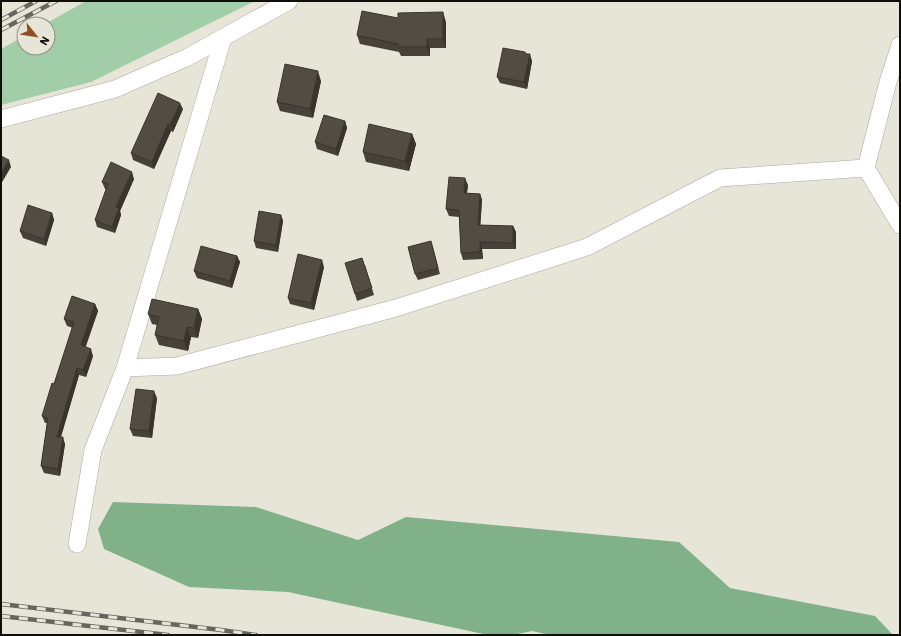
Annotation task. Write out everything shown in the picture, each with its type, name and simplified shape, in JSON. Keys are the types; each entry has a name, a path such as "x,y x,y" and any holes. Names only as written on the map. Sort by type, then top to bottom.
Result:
{"street":[{"path":"1,119 116,90 188,57 289,1"},
{"path":"77,544 94,450 125,368 222,38"},
{"path":"900,45 888,82 866,168 900,225"},
{"path":"125,368 178,366 396,308 572,252 587,247 720,178 866,168"}],"green space":[{"path":"86,1 255,1 91,82 1,105 1,49 16,41 16,56 56,56 56,18"},
{"path":"113,502 256,507 358,540 406,517 679,542 730,588 875,616 893,635 550,635 532,631 513,635 488,635 288,592 189,587 104,549 98,529"}],"building":[{"path":"362,11 398,18 398,13 443,12 443,39 427,39 427,47 398,47 398,44 357,35"},
{"path":"503,48 530,54 524,82 497,77"},
{"path":"285,64 318,71 310,109 277,102"},
{"path":"158,93 180,103 170,125 168,124 152,162 131,153"},
{"path":"324,115 345,121 336,149 315,142"},
{"path":"369,124 412,134 405,161 363,152"},
{"path":"1,156 9,160 1,173"},
{"path":"111,162 132,172 116,207 119,208 112,227 95,220 108,184 102,182"},
{"path":"449,177 465,178 464,193 480,194 478,225 513,226 513,243 480,242 480,252 461,253 459,210 446,209"},
{"path":"28,205 52,213 44,239 20,231"},
{"path":"259,211 281,215 276,245 254,241"},
{"path":"431,241 438,268 415,274 408,247"},
{"path":"201,246 237,256 230,281 194,271"},
{"path":"298,254 322,260 311,303 288,298"},
{"path":"362,258 372,288 355,294 345,263"},
{"path":"72,296 95,304 81,345 91,349 83,370 77,368 57,437 63,437 58,469 41,466 48,418 42,416 74,322 64,319"},
{"path":"152,299 198,309 194,328 187,327 184,341 155,335 159,317 148,314"},
{"path":"136,389 154,391 149,431 130,429"}],"railway":[{"path":"1,20 36,1"},
{"path":"1,30 56,1"},
{"path":"1,604 256,635"},
{"path":"1,616 168,635"}]}
